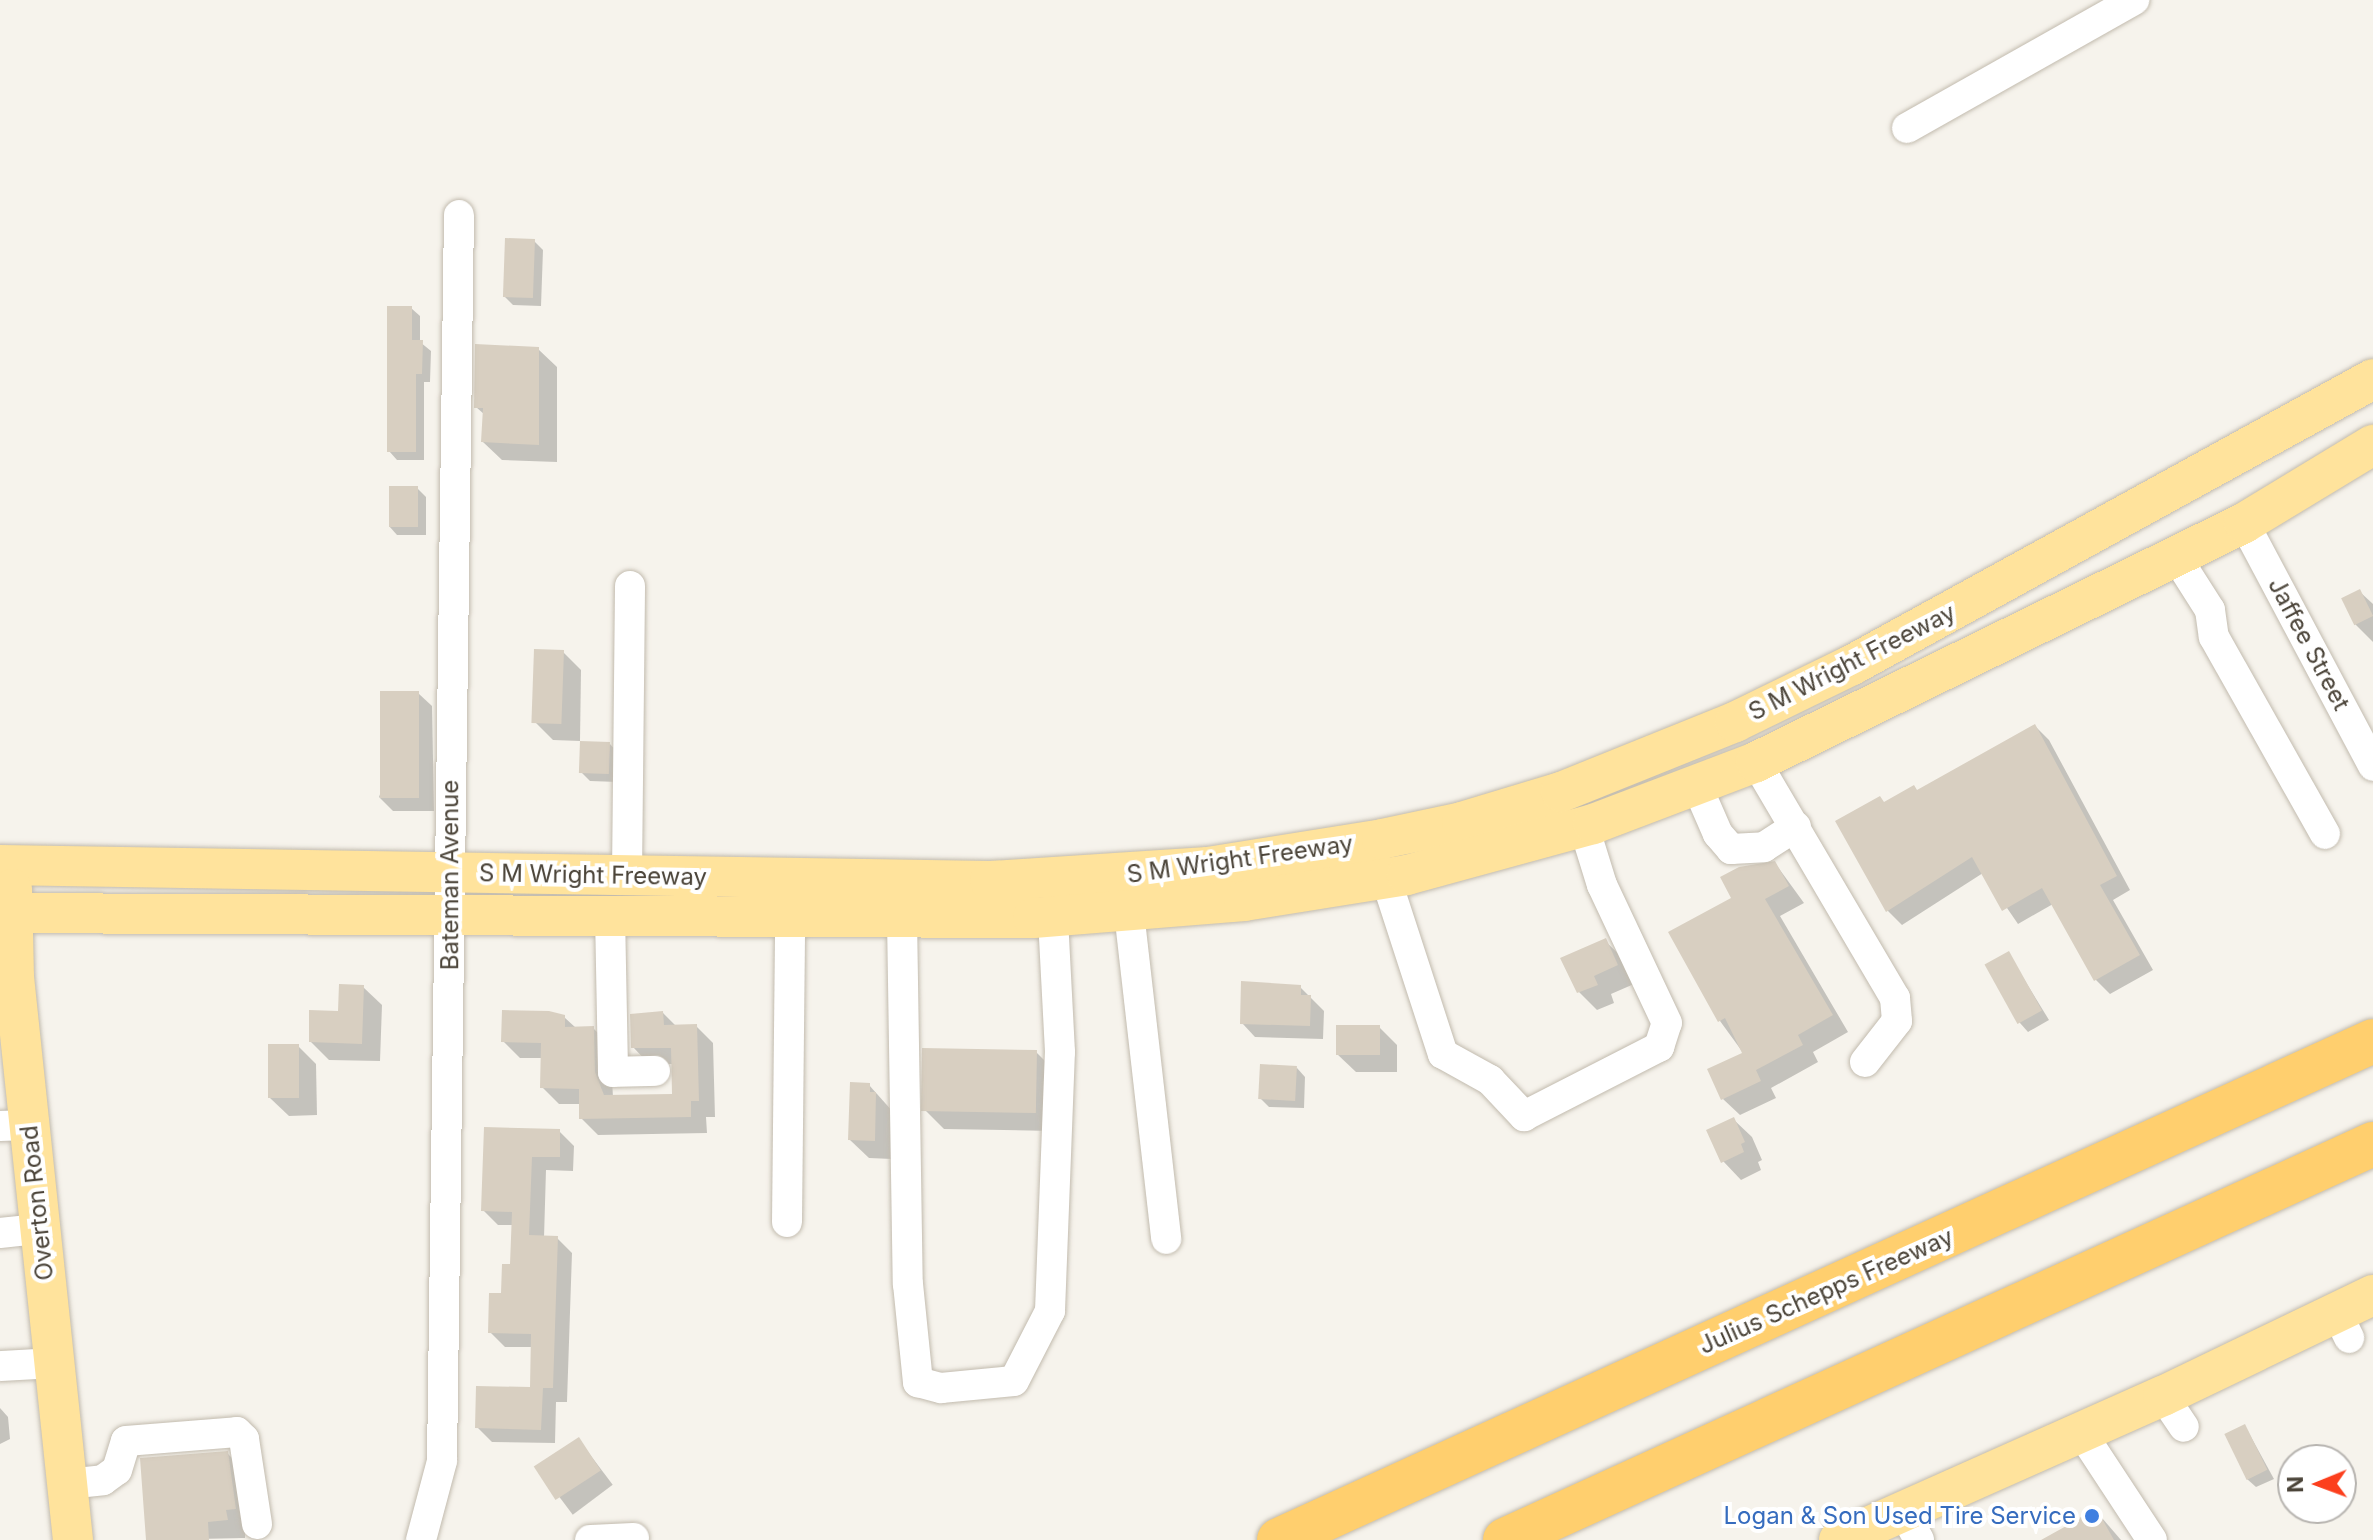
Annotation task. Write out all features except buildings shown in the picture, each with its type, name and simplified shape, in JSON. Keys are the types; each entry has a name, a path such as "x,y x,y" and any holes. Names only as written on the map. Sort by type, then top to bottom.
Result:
{"highway":[{"name":"Julius Schepps Freeway","path":"1279,1540 2373,1041"},
{"path":"1505,1540 2369,1148"}],"main road":[{"name":"S M Wright Freeway","path":"6,913 450,892 627,875 1077,879 1208,867 1462,822 1652,759 1813,684 2373,379"},
{"name":"S M Wright Freeway","path":"6,865 450,892 610,914 902,918 1053,917 1129,912 1386,879 1501,853 1584,827 1756,762 2244,523 2373,445"},
{"name":"Overton Road","path":"6,865 14,1126 39,1229 73,1540"},
{"path":"1839,1540 1911,1525 2081,1432 2174,1412 2343,1325 2373,1295"}],"street":[{"path":"1907,128 2134,0"},
{"name":"Bateman Avenue","path":"423,1537 442,1461 459,215"},
{"name":"Jaffee Street","path":"2244,523 2373,766"},
{"path":"2175,555 2210,610 2214,637 2325,834"},
{"path":"627,875 630,586"},
{"path":"1756,762 1895,998 1897,1021 1865,1062"},
{"path":"1697,786 1718,834 1731,849 1764,847 1796,826"},
{"path":"1386,879 1443,1054 1490,1080 1524,1116 1659,1047 1667,1023 1602,885 1584,827"},
{"path":"1129,912 1166,1239"},
{"path":"610,914 613,1072 655,1071"},
{"path":"787,1222 790,916"},
{"path":"902,918 908,1284 918,1382 941,1388 1014,1381 1050,1311 1060,1052 1053,917"},
{"path":"0,1233 39,1229"},
{"path":"0,1366 53,1363"},
{"path":"67,1484 103,1480 117,1470 126,1441 237,1432 244,1439 257,1524"},
{"path":"2081,1432 2152,1540"},
{"path":"590,1540 634,1538"}],"place":[{"name":"Logan & Son Used Tire Service","path":"2092,1516"}]}
